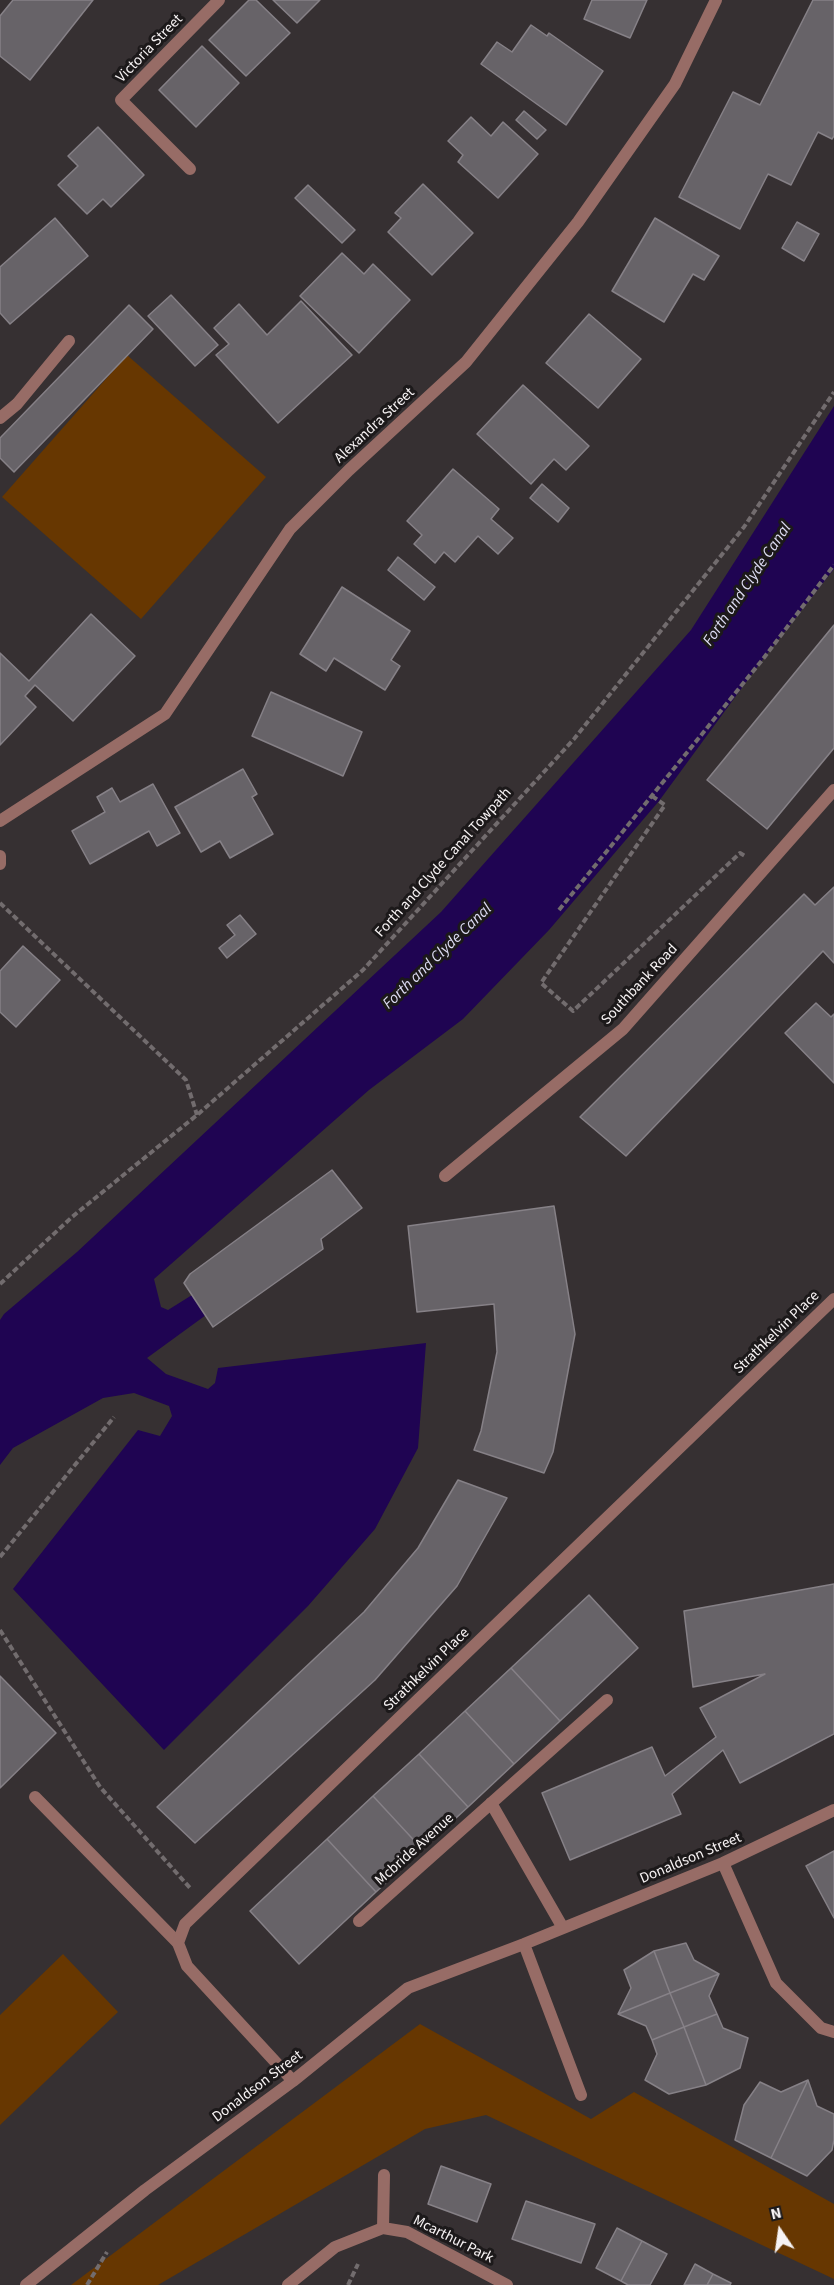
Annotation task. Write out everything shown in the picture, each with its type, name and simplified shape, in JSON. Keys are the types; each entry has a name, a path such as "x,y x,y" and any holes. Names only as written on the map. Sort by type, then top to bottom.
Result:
{"street":[{"name":"Victoria Street","path":"190,169 121,100 219,0"},
{"name":"Alexandra Street","path":"0,821 165,714 290,529 466,362 578,222 675,84 716,0"},
{"path":"0,418 17,404 69,341"},
{"name":"Southbank Road","path":"445,1176 623,1029 834,790"},
{"path":"0,856 0,864"},
{"name":"Strathkelvin Place","path":"178,1943 185,1924 205,1904 834,1299"},
{"name":"Mcbride Avenue","path":"359,1921 607,1700"},
{"path":"35,1797 178,1943 187,1966 293,2081"},
{"path":"491,1803 562,1928"},
{"name":"Donaldson Street","path":"26,2285 145,2190 293,2081 408,1989 723,1863 834,1810"},
{"path":"723,1863 776,1983 821,2028 834,2032"},
{"path":"524,1944 581,2095"},
{"path":"288,2285 335,2247 383,2228 384,2175"},
{"name":"Mcarthur Park","path":"383,2228 407,2232 507,2285"}],"path":[{"name":"Forth and Clyde Canal Towpath","path":"0,1284 72,1217 196,1115 363,970 574,739 744,527 834,392"},
{"path":"559,910 763,659 834,565"},
{"path":"652,796 665,805 541,983 573,1011 740,853 767,866"},
{"path":"0,903 186,1080 196,1115"},
{"path":"0,1557 114,1417"},
{"path":"0,1630 100,1787 205,1904"}],"shaded area":[{"path":"127,355 266,477 141,619 2,497"},
{"path":"63,1954 118,2012 0,2125 0,2015"},
{"path":"420,2024 591,2119 634,2092 834,2204 834,2279 486,2115 425,2129 158,2285 71,2285"}],"water":[{"name":"Forth and Clyde Canal","path":"834,406 834,569 763,659 659,801 549,930 463,1019 369,1090 154,1279 161,1307 168,1310 192,1295 206,1315 147,1358 166,1374 208,1389 215,1383 218,1368 426,1343 418,1448 375,1529 308,1606 164,1750 13,1589 138,1430 160,1436 172,1416 169,1406 134,1393 103,1398 13,1448 0,1465 0,1320 4,1314 77,1252 441,912 691,630"}],"building":[{"path":"13,0 93,0 30,80 0,56 0,16"},
{"path":"249,0 256,0 290,33 246,76 209,40"},
{"path":"273,0 320,0 297,23"},
{"path":"592,0 647,0 630,38 584,19"},
{"path":"813,0 834,0 834,136 832,139 818,132 791,185 768,174 740,229 679,197 733,92 760,105"},
{"path":"531,25 547,36 549,33 603,71 566,125 481,64 497,42 512,52"},
{"path":"202,46 239,83 196,127 159,90"},
{"path":"524,111 546,130 537,139 516,120"},
{"path":"471,117 491,136 503,122 538,154 498,198 458,162 463,155 448,141"},
{"path":"98,127 144,175 111,207 103,199 87,214 58,185 78,166 68,156"},
{"path":"423,184 473,233 432,275 388,232 401,218 395,213"},
{"path":"308,185 355,230 342,243 295,198"},
{"path":"55,218 88,256 10,324 0,313 0,267"},
{"path":"655,218 719,256 704,280 693,274 664,322 612,291"},
{"path":"797,222 819,234 804,261 782,248"},
{"path":"342,253 364,274 373,264 410,300 359,353 300,296"},
{"path":"171,295 218,345 195,366 148,316"},
{"path":"301,301 352,355 278,423 216,355 229,344 214,328 239,304 267,335"},
{"path":"129,305 153,329 14,472 0,458 0,438"},
{"path":"589,314 641,359 598,408 546,363"},
{"path":"523,385 589,446 566,470 554,459 531,484 477,434"},
{"path":"453,469 499,509 491,519 513,538 498,554 478,536 455,562 444,552 435,563 414,544 422,535 407,521"},
{"path":"542,484 569,508 558,522 530,498"},
{"path":"398,557 435,587 424,600 388,570"},
{"path":"342,587 410,631 391,660 400,666 385,690 334,658 326,671 300,654"},
{"path":"91,614 135,656 73,721 35,685 25,696 36,707 0,745 0,653 29,681"},
{"path":"834,625 834,748 767,829 707,780"},
{"path":"271,692 362,732 343,776 252,736"},
{"path":"243,769 257,794 252,797 273,834 230,858 220,841 201,852 175,807"},
{"path":"153,784 180,833 157,846 149,831 90,864 72,831 105,812 97,797 112,788 120,802"},
{"path":"834,887 834,963 823,951 626,1156 580,1117 804,894 815,905"},
{"path":"240,915 256,934 227,958 219,948 235,935 227,925"},
{"path":"23,946 60,980 16,1027 0,1012 0,971"},
{"path":"816,1003 831,1017 834,1014 834,1083 785,1033"},
{"path":"332,1170 362,1208 321,1239 323,1249 213,1327 184,1283 190,1274"},
{"path":"554,1206 575,1334 553,1452 544,1473 474,1450 481,1431 497,1352 494,1304 417,1312 408,1226"},
{"path":"458,1480 507,1498 457,1586 375,1680 195,1843 157,1807 364,1612 418,1548"},
{"path":"834,1584 834,1734 740,1783 723,1750 672,1794 681,1814 570,1860 542,1793 652,1747 665,1776 716,1737 700,1708 765,1674 693,1687 684,1611"},
{"path":"589,1595 638,1648 560,1721 511,1668"},
{"path":"511,1668 560,1721 514,1764 465,1711"},
{"path":"0,1676 56,1733 0,1788"},
{"path":"465,1711 514,1764 468,1807 419,1754"},
{"path":"419,1754 468,1807 422,1849 373,1796"},
{"path":"373,1796 422,1849 376,1892 327,1839"},
{"path":"327,1839 376,1892 299,1964 250,1911"},
{"path":"834,1851 834,1918 806,1866"},
{"path":"686,1943 694,1960 719,1974 670,1993 654,1951"},
{"path":"654,1951 670,1993 618,2014 631,1988 624,1970"},
{"path":"719,1974 709,1996 717,2014 684,2027 670,1993"},
{"path":"670,1993 684,2027 652,2040 646,2026 618,2014"},
{"path":"717,2014 723,2028 748,2038 740,2068 706,2085 684,2027"},
{"path":"684,2027 706,2085 669,2094 645,2080 657,2054 652,2040"},
{"path":"808,2080 817,2106 834,2114 834,2140 832,2150 807,2176 771,2158"},
{"path":"808,2080 771,2158 735,2140 744,2105 760,2082 781,2092"},
{"path":"441,2166 491,2184 477,2222 428,2204"},
{"path":"526,2201 595,2224 581,2263 512,2239"},
{"path":"617,2228 642,2241 621,2281 596,2268"},
{"path":"642,2241 667,2254 650,2285 628,2285 621,2281"},
{"path":"695,2264 713,2274 707,2285 684,2285"},
{"path":"713,2274 731,2283 730,2285 707,2285"}]}
